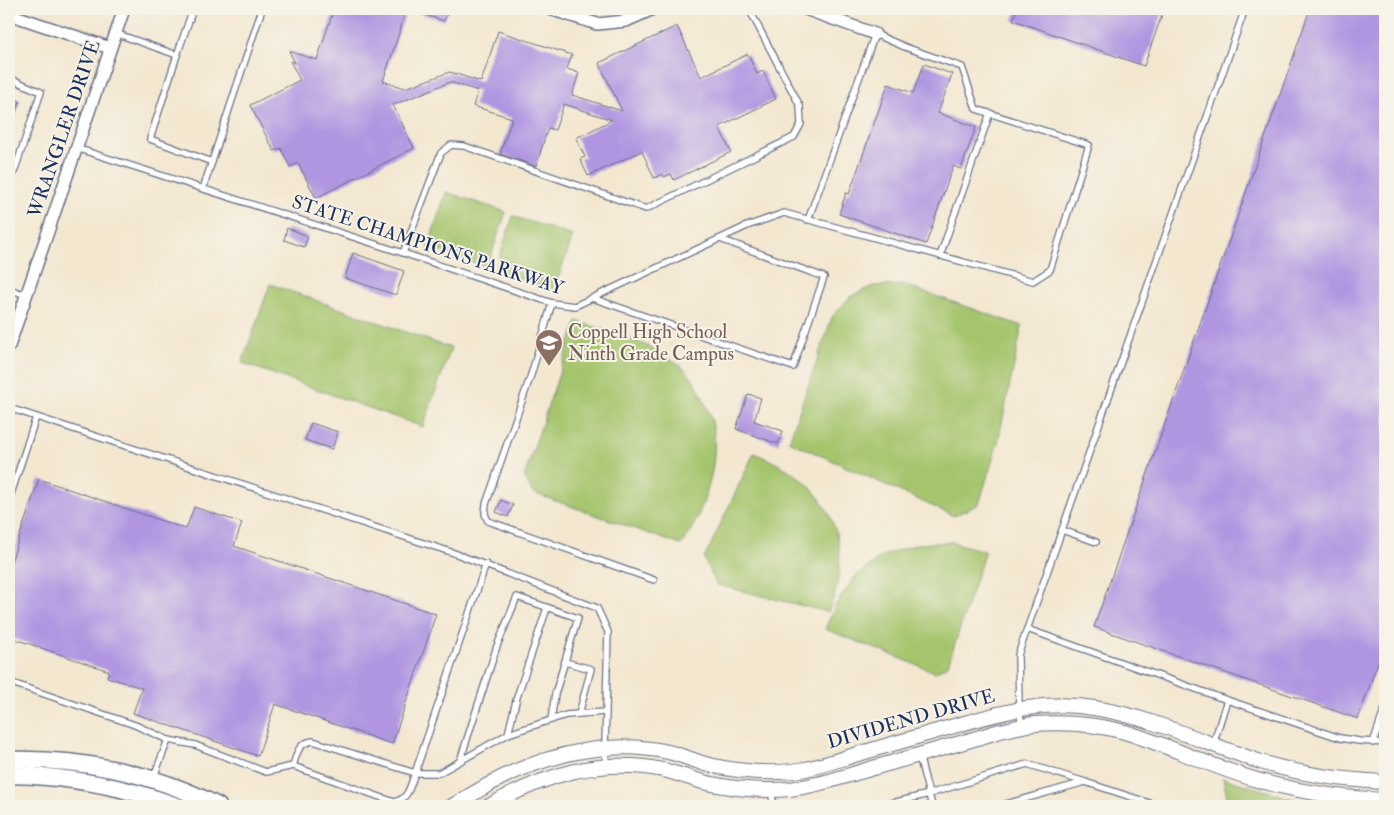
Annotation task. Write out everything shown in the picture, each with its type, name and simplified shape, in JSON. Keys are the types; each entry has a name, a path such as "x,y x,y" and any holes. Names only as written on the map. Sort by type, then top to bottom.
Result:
{"main road":[{"path":"9,760 65,762 132,774 148,792 177,806"},
{"path":"9,775 86,782 218,806"}],"street":[{"name":"WRANGLER DRIVE","path":"9,346 124,9"},
{"path":"550,9 598,24 626,21 653,9"},
{"path":"805,9 875,34"},
{"path":"9,14 110,48"},
{"name":"DIVIDEND DRIVE","path":"452,806 506,776 540,762 605,747 635,747 668,752 708,764 772,773 807,769 1020,708 1063,705 1094,707 1129,715 1262,762 1304,773 1352,780 1385,782"},
{"name":"DIVIDEND DRIVE","path":"490,806 514,792 545,779 606,765 641,766 664,770 704,782 738,788 770,790 810,786 1022,726 1062,723 1091,725 1124,732 1256,780 1300,791 1350,798 1385,800"},
{"path":"914,738 920,755"},
{"path":"770,790 772,773"}],"lane":[{"path":"193,9 150,139 212,162"},
{"path":"203,189 262,9"},
{"path":"403,253 442,153 451,145 464,146 646,209 794,137 801,124 800,106 749,9"},
{"path":"1022,726 1018,655 1245,9"},
{"path":"116,33 177,55"},
{"path":"808,220 875,34 905,48 962,67 976,109 990,113 937,255"},
{"path":"9,78 41,92 9,187"},
{"name":"STATE CHAMPIONS PARKWAY","path":"76,148 403,253 552,304 574,306 747,226 784,213 1033,281 1050,270 1089,145 990,113"},
{"path":"592,298 793,367 824,277 720,239"},
{"path":"9,289 26,295"},
{"path":"552,304 531,375 486,504 485,514 488,521 654,580"},
{"path":"9,408 486,564 598,608 608,632 606,765"},
{"path":"9,500 36,417"},
{"path":"1062,530 1096,542"},
{"path":"9,682 135,725 168,740 195,745 266,772 293,766 394,802 400,801 407,794 415,773 486,564"},
{"path":"460,760 497,646 517,597 578,618 555,694 551,720"},
{"path":"508,734 517,697 547,608"},
{"path":"1027,629 1340,738 1385,743"},
{"path":"565,662 591,669 579,714"},
{"path":"1213,745 1227,700"},
{"path":"1373,743 1385,708"},
{"path":"293,766 300,747 305,742 313,741 415,773 439,773 508,734 566,716 606,712"},
{"path":"148,792 168,740"},
{"path":"920,755 932,806"},
{"path":"880,806 929,794 1027,764 1158,806"},
{"path":"999,806 1085,782"},
{"path":"770,790 774,806"}],"green space":[{"path":"446,192 506,212 487,267 428,247"},
{"path":"513,216 573,236 554,290 495,270"},
{"path":"270,284 451,348 423,427 242,363"},
{"path":"904,285 1022,326 998,442 979,504 954,516 789,441 832,317 851,296 873,286"},
{"path":"577,321 633,340 660,352 687,372 700,392 711,417 715,440 714,456 712,472 703,505 681,545 533,493 524,477"},
{"path":"754,453 795,474 807,484 828,512 835,528 840,561 834,595 828,612 717,585 704,559"},
{"path":"952,542 985,551 948,665 935,672 825,629 836,604 856,576 884,555 917,544"},
{"path":"1223,778 1300,801 1348,806 1229,806"}],"building":[{"path":"334,9 407,9 383,81 405,88 450,72 481,82 498,31 572,55 567,69 579,73 572,95 622,111 599,63 677,26 701,77 748,54 757,74 763,71 776,99 719,127 731,152 674,180 671,174 664,177 663,174 654,178 642,151 588,176 580,159 585,157 576,138 612,120 564,104 555,130 548,128 536,166 500,154 512,118 473,106 478,91 450,82 393,105 414,148 316,198 298,163 290,167 281,148 274,151 250,105 300,80 290,61 295,63 289,51 317,60"},
{"path":"413,9 449,9 444,21 412,11"},
{"path":"1017,9 1164,9 1144,66 1013,20"},
{"path":"1310,9 1385,9 1385,642 1358,719 1094,627"},
{"path":"924,64 952,74 938,113 976,127 961,169 953,166 926,244 839,214 846,193 849,194 888,84 913,93"},
{"path":"9,97 20,101 10,130 9,130"},
{"path":"287,228 308,236 304,247 284,240"},
{"path":"353,253 404,271 396,295 345,278"},
{"path":"748,394 761,398 754,421 783,431 778,444 736,429"},
{"path":"311,423 338,432 332,449 305,440"},
{"path":"39,479 186,529 194,507 242,523 234,546 436,614 392,744 275,704 258,756 133,713 142,688 107,677 109,671 9,637 9,568"},
{"path":"501,500 513,505 508,517 496,512"}],"place":[{"name":"Coppell High School Ninth Grade Campus","path":"549,367"}]}
